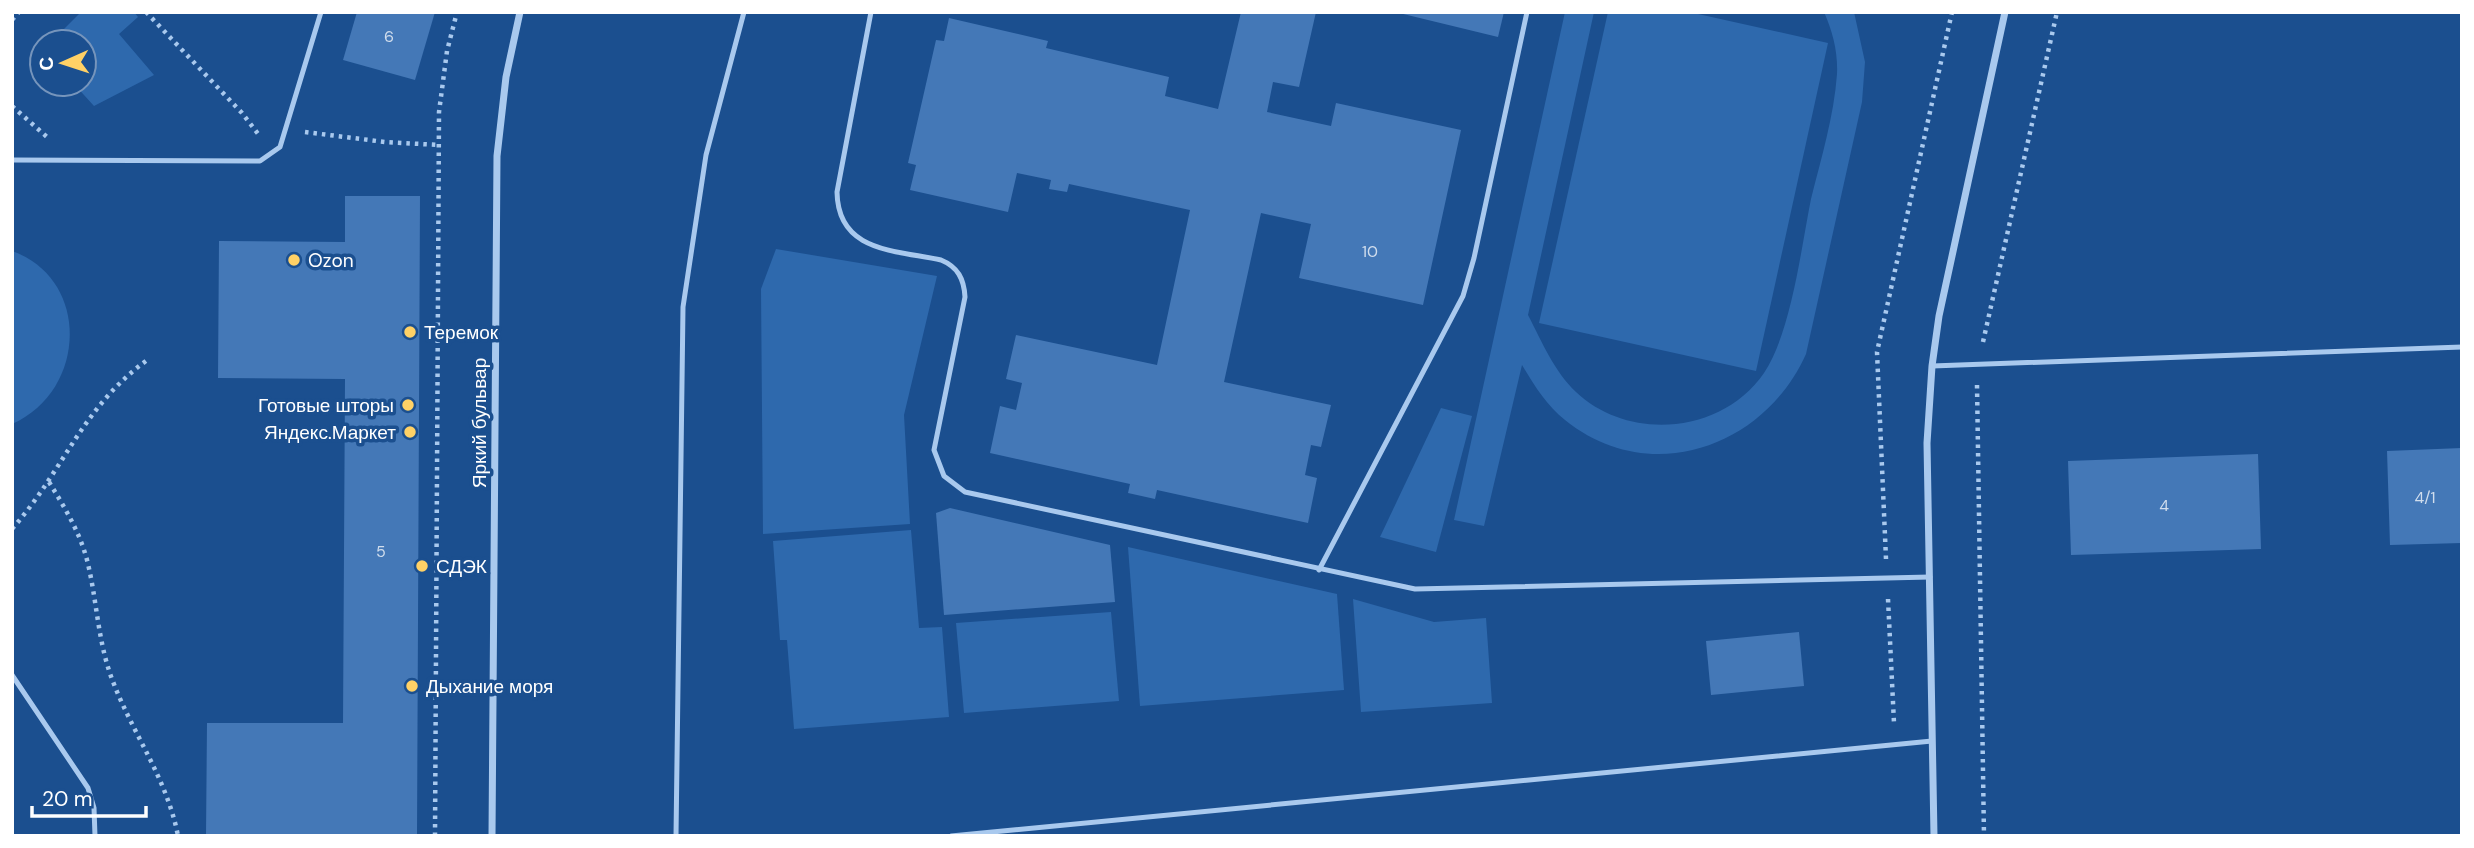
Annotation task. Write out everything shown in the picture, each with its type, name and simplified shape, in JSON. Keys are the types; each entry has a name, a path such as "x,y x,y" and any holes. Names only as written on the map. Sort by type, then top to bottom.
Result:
{"street":[{"name":"Яркий бульвар","path":"492,836 497,156 506,77 520,12"},
{"path":"1934,836 1927,443 1932,366 1939,316 2005,12"}],"lane":[{"path":"12,160 250,163 271,156 280,147 287,129 321,12"},
{"path":"676,836 683,307 706,155 744,12"},
{"path":"871,12 836,192 837,211 843,226 854,237 868,244 941,260 950,264 960,275 965,297 935,441 937,464 944,476 965,492 1386,585 1434,590 1930,578"},
{"path":"1319,569 1463,296 1474,258 1527,12"},
{"path":"1932,366 2462,347"},
{"path":"12,675 83,780 94,808 95,836"},
{"path":"951,836 1932,741"}],"path":[{"path":"12,20 19,12"},
{"path":"146,12 242,113 271,156"},
{"path":"435,836 440,88 457,12"},
{"path":"1895,745 1877,352 1952,12"},
{"path":"1984,836 1977,416 1979,365 2057,12"},
{"path":"12,106 74,160"},
{"path":"287,129 351,139 439,145"},
{"path":"12,529 49,482 87,418 106,395 150,358"},
{"path":"49,482 67,510 80,539 111,676 125,711 160,776 178,836"}],"shaded area":[{"path":"81,12 134,12 138,17 119,34 154,75 94,106 87,98 98,98 98,28 65,28"},
{"path":"1565,12 1594,12 1528,315 1549,356 1568,384 1598,408 1622,419 1648,424 1674,424 1700,419 1724,409 1746,393 1764,373 1773,356 1794,290 1811,199 1833,106 1836,50 1824,12 1854,12 1865,62 1862,102 1806,354 1787,387 1762,414 1733,434 1701,448 1667,454 1632,452 1598,441 1565,420 1546,401 1522,365 1484,526 1454,520"},
{"path":"1608,12 1689,12 1828,43 1756,371 1539,323"},
{"path":"776,249 937,276 904,415 910,524 763,534 761,289"},
{"path":"12,251 38,265 56,285 66,309 70,336 66,362 55,387 37,408 12,424"},
{"path":"1441,408 1472,416 1436,552 1380,537"},
{"path":"911,530 919,628 942,627 949,717 794,729 787,640 780,640 773,541"},
{"path":"1128,547 1337,594 1344,690 1140,706"},
{"path":"1353,599 1434,622 1486,618 1492,703 1361,712"},
{"path":"1111,612 1119,701 964,713 956,623"}],"building":[{"path":"357,12 435,12 415,80 343,60"},
{"path":"1241,12 1316,12 1299,87 1273,82 1267,112 1331,126 1336,103 1461,130 1423,305 1299,278 1311,224 1261,213 1224,382 1331,405 1321,447 1311,445 1305,475 1317,478 1308,523 1157,490 1155,499 1128,493 1130,484 990,453 1000,406 1016,410 1022,383 1006,379 1016,335 1157,365 1190,210 1069,184 1067,192 1049,189 1051,180 1017,173 1008,212 910,190 916,165 908,163 936,40 944,41 949,18 1048,41 1046,48 1169,77 1165,96 1218,109"},
{"path":"1395,12 1504,12 1498,37"},
{"path":"345,196 420,196 417,836 206,836 207,723 343,723 345,379 218,378 219,241 345,242"},
{"path":"2462,448 2462,543 2390,545 2387,451"},
{"path":"2258,454 2261,549 2071,555 2068,461"},
{"path":"950,508 1110,545 1115,602 944,615 936,513"},
{"path":"1799,632 1804,686 1711,695 1706,641"}],"place":[{"name":"Ozon","path":"294,260"},
{"name":"Теремок","path":"410,332"},
{"name":"Готовые шторы","path":"408,405"},
{"name":"Яндекс.Маркет","path":"410,432"},
{"name":"СДЭК","path":"422,566"},
{"name":"Дыхание моря","path":"412,686"}]}
